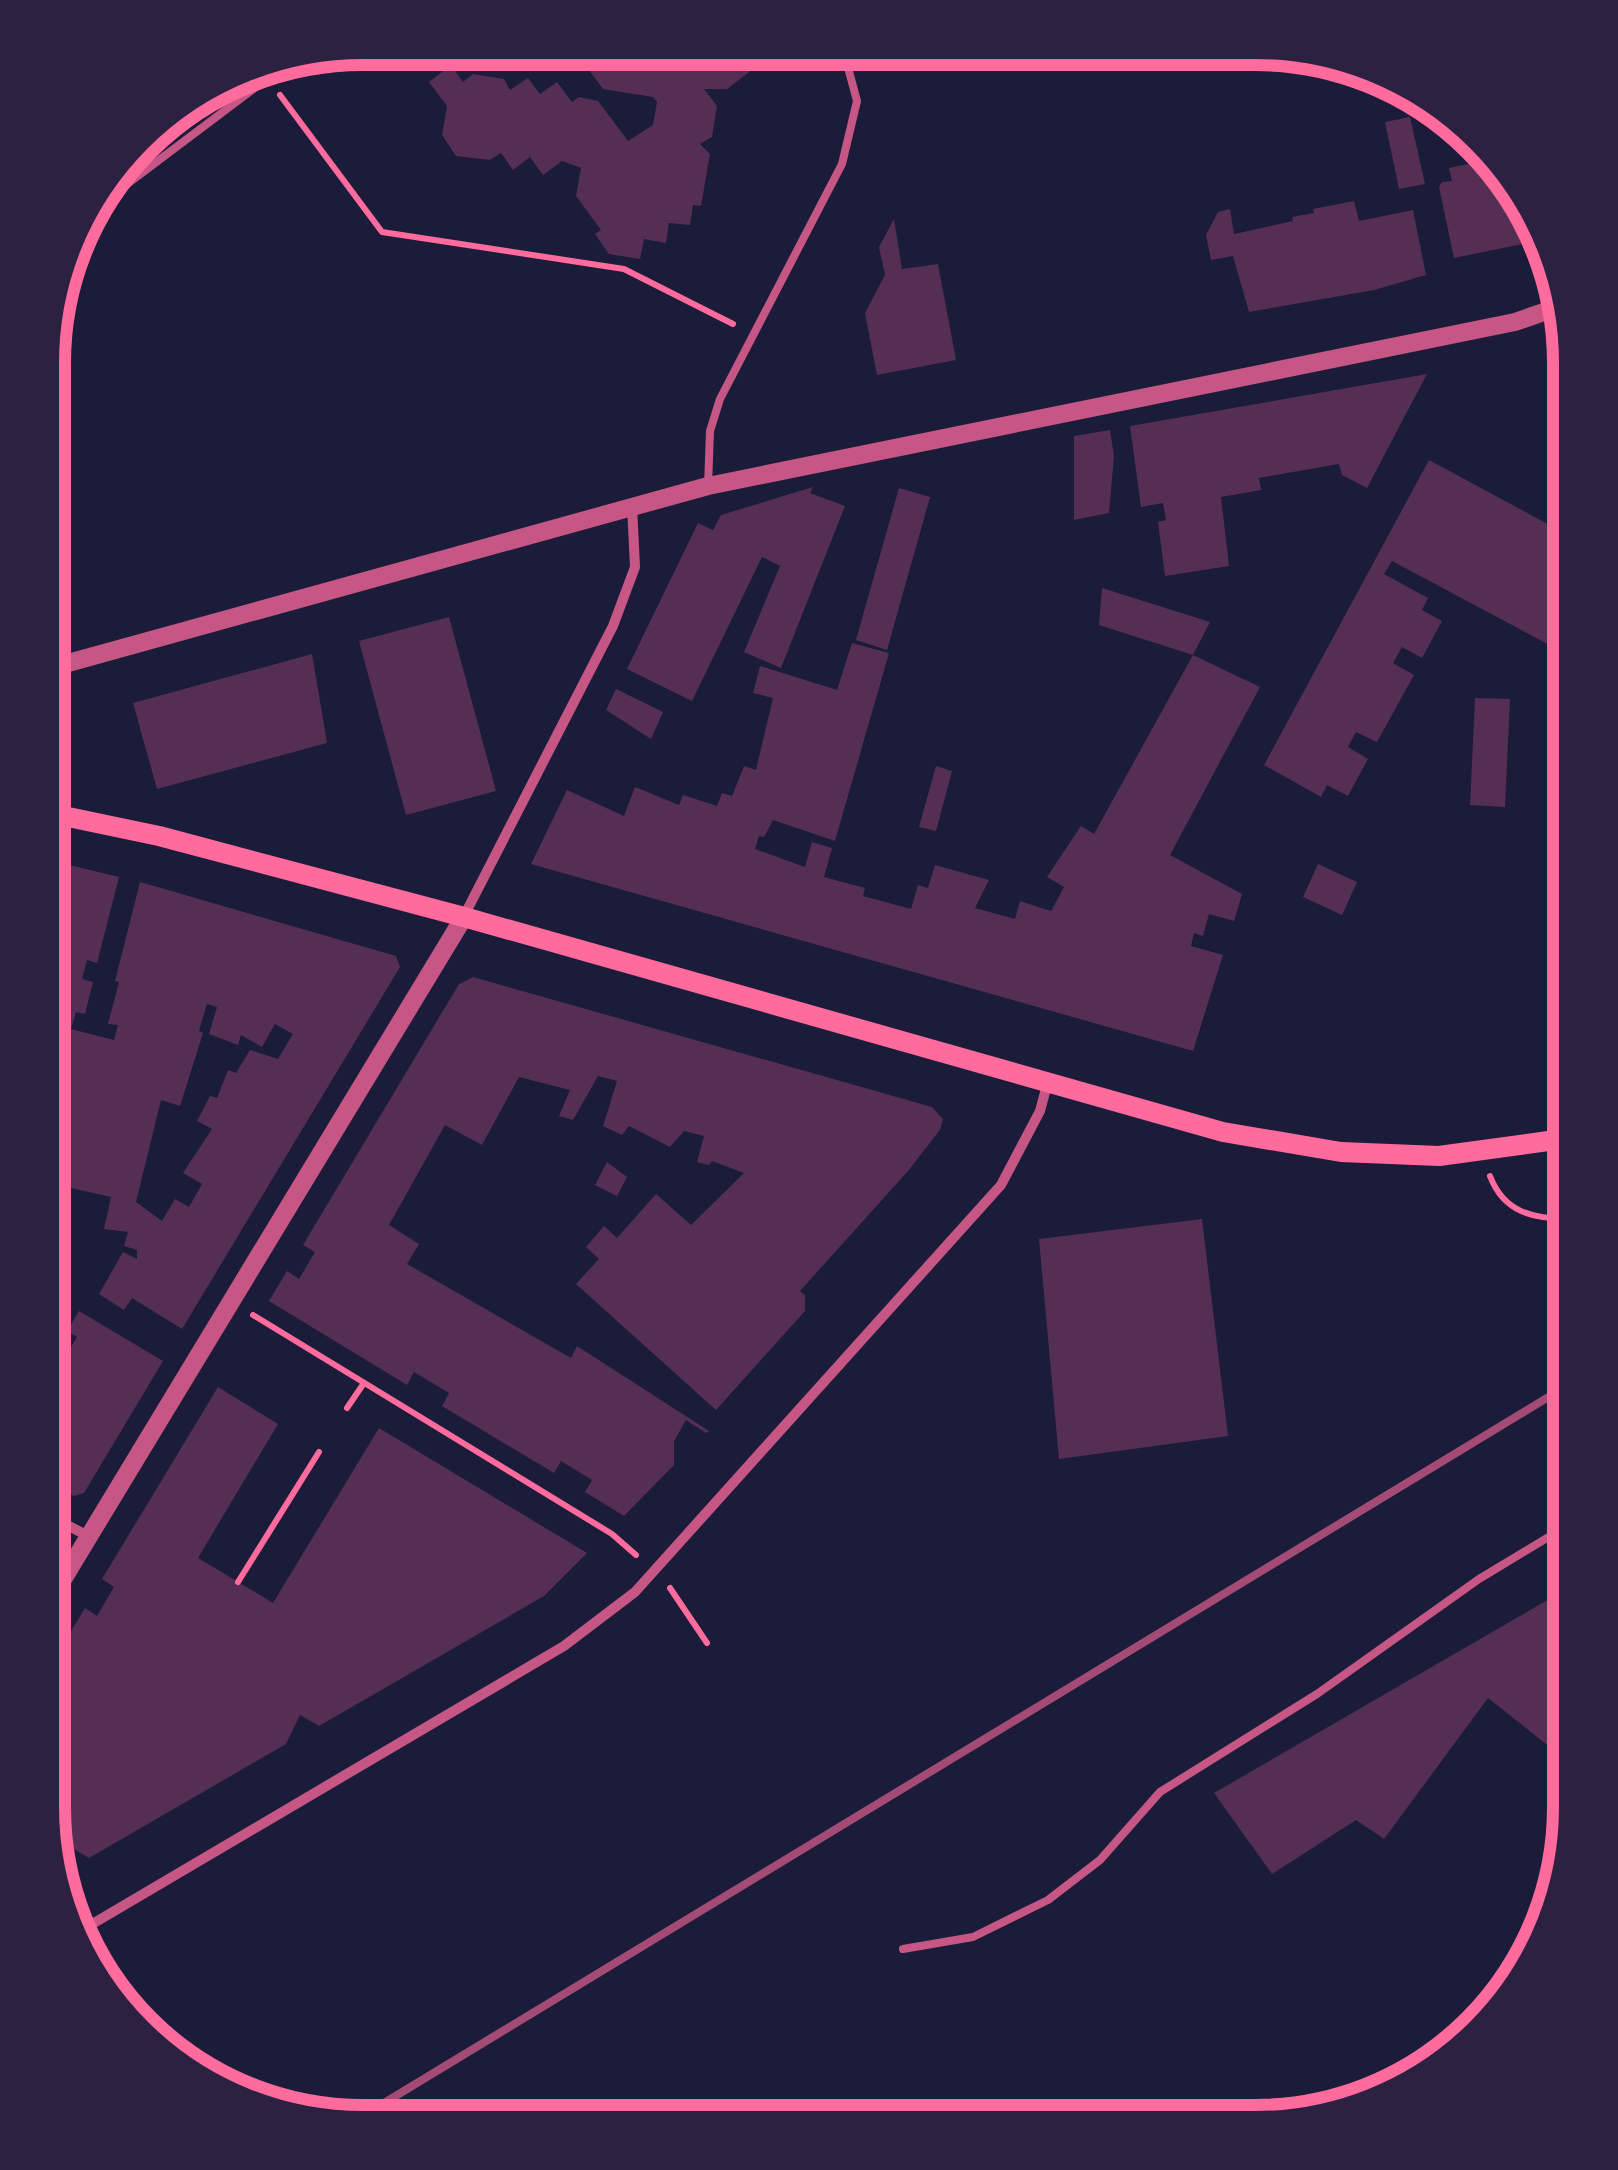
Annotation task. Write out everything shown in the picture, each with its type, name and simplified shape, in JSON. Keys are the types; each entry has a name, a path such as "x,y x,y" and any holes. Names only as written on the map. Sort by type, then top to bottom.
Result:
{"main road":[{"path":"65,816 159,836 464,917 1223,1132 1341,1152 1438,1156 1552,1141"}],"street":[{"path":"65,664 708,486 1515,322 1548,311"},
{"path":"65,1575 464,917 612,626 635,567 632,506"},
{"path":"91,1926 604,1619 655,1573 1000,1185 1040,1111 1048,1081"},
{"path":"65,1524 88,1536"}],"lane":[{"path":"708,486 710,432 720,399 842,164 857,101 852,68 855,65"},
{"path":"114,199 261,83"},
{"path":"903,1949 973,1937 1048,1900 1100,1860 1160,1792 1316,1694 1479,1579 1552,1535"}],"path":[{"path":"270,80 382,232 624,270 754,334"},
{"path":"1483,1151 1496,1190 1514,1208 1552,1219"},
{"path":"230,1301 612,1534 683,1601 707,1643"},
{"path":"347,1408 364,1383"},
{"path":"238,1582 320,1452"}],"building":[{"path":"452,66 463,82 473,74 504,79 510,90 528,78 540,94 557,82 572,102 579,97 598,101 628,141 653,125 657,102 653,97 603,89 586,66 751,66 753,69 727,89 704,89 717,106 712,137 700,144 710,154 701,206 693,205 690,225 669,223 666,243 644,239 640,259 609,254 595,234 601,230 576,196 581,168 562,161 543,175 530,157 513,170 501,153 490,160 456,156 442,135 447,106 429,82"},
{"path":"1410,117 1425,184 1399,189 1385,122"},
{"path":"1476,163 1503,197 1527,243 1454,258 1439,187 1442,182 1452,181 1449,168"},
{"path":"1354,201 1359,221 1413,210 1426,275 1374,290 1249,312 1233,256 1211,260 1206,235 1218,212 1230,209 1234,234 1293,221 1292,217 1314,213 1313,209"},
{"path":"894,219 902,269 938,264 956,360 877,375 865,313 885,275 879,247"},
{"path":"1427,374 1367,488 1342,475 1339,464 1259,478 1261,490 1221,497 1229,566 1165,576 1158,522 1166,520 1163,503 1141,507 1130,426"},
{"path":"1110,430 1114,456 1109,513 1074,520 1074,436"},
{"path":"1429,460 1553,527 1553,647 1392,561 1384,574 1428,598 1422,610 1442,621 1422,658 1402,647 1393,663 1414,675 1377,742 1356,732 1348,747 1368,759 1348,796 1327,785 1321,797 1264,765"},
{"path":"813,487 810,493 845,506 781,668 744,652 780,566 762,557 692,701 627,669 698,523 713,530 721,515"},
{"path":"899,488 930,497 887,650 856,640"},
{"path":"1102,588 1210,622 1193,655 1099,625"},
{"path":"449,617 496,791 406,815 359,641"},
{"path":"852,643 889,653 835,841 773,820 764,837 759,836 755,849 805,867 812,842 832,848 824,877 865,888 863,896 911,909 918,885 928,888 935,865 989,880 975,908 1015,919 1020,901 1051,911 1064,887 1047,877 1081,826 1094,834 1193,655 1260,687 1170,855 1242,894 1234,921 1209,914 1203,936 1194,933 1191,946 1223,955 1193,1051 531,864 567,790 624,816 635,787 679,805 683,795 717,806 722,793 732,796 744,766 756,770 773,698 753,693 760,666 837,690"},
{"path":"312,654 327,743 157,789 133,703"},
{"path":"616,689 663,712 651,739 606,710"},
{"path":"1475,698 1510,699 1505,807 1470,805"},
{"path":"936,766 952,771 936,831 919,827"},
{"path":"65,864 119,877 97,963 87,960 82,979 93,982 85,1014 76,1012 71,1029 114,1040 118,1025 108,1024 119,982 115,981 140,882 396,956 400,967 182,1329 132,1298 124,1310 99,1294 123,1252 137,1259 137,1250 124,1246 128,1232 104,1229 111,1197 65,1187","holes":["207,1004 217,1007 209,1034 238,1045 241,1035 262,1047 275,1024 293,1034 278,1059 250,1050 236,1073 228,1070 217,1098 210,1096 197,1121 212,1129 183,1173 202,1184 189,1207 175,1199 162,1221 136,1202 161,1100 180,1106 203,1033 199,1031"]},
{"path":"1318,864 1357,882 1342,915 1303,897"},
{"path":"473,977 932,1107 943,1119 940,1130 908,1171 800,1291 805,1295 805,1311 716,1410 576,1284 599,1259 586,1247 604,1226 617,1238 656,1194 691,1225 744,1173 712,1161 709,1165 697,1162 704,1136 684,1131 670,1147 629,1126 622,1135 603,1126 617,1081 598,1076 573,1120 559,1116 570,1090 519,1077 482,1145 445,1125 389,1225 419,1244 407,1264 571,1358 577,1346 709,1431 706,1433 686,1420 674,1441 674,1465 624,1516 585,1492 592,1480 561,1461 554,1473 442,1406 449,1393 414,1372 407,1385 269,1301 287,1271 299,1279 315,1252 303,1245 459,984"},
{"path":"607,1162 627,1177 617,1196 595,1185"},
{"path":"1202,1219 1228,1436 1059,1459 1039,1239"},
{"path":"79,1311 163,1361 84,1493 74,1496 65,1492 65,1357 77,1337 67,1331"},
{"path":"218,1387 278,1424 198,1558 273,1603 379,1428 587,1553 544,1596 319,1726 300,1715 286,1744 89,1858 68,1846 66,1827 65,1641 85,1608 97,1616 114,1587 102,1579"},
{"path":"1552,1597 1552,1749 1488,1698 1384,1839 1356,1820 1272,1874 1214,1793"}],"railway":[{"path":"381,2105 1552,1395"}]}
